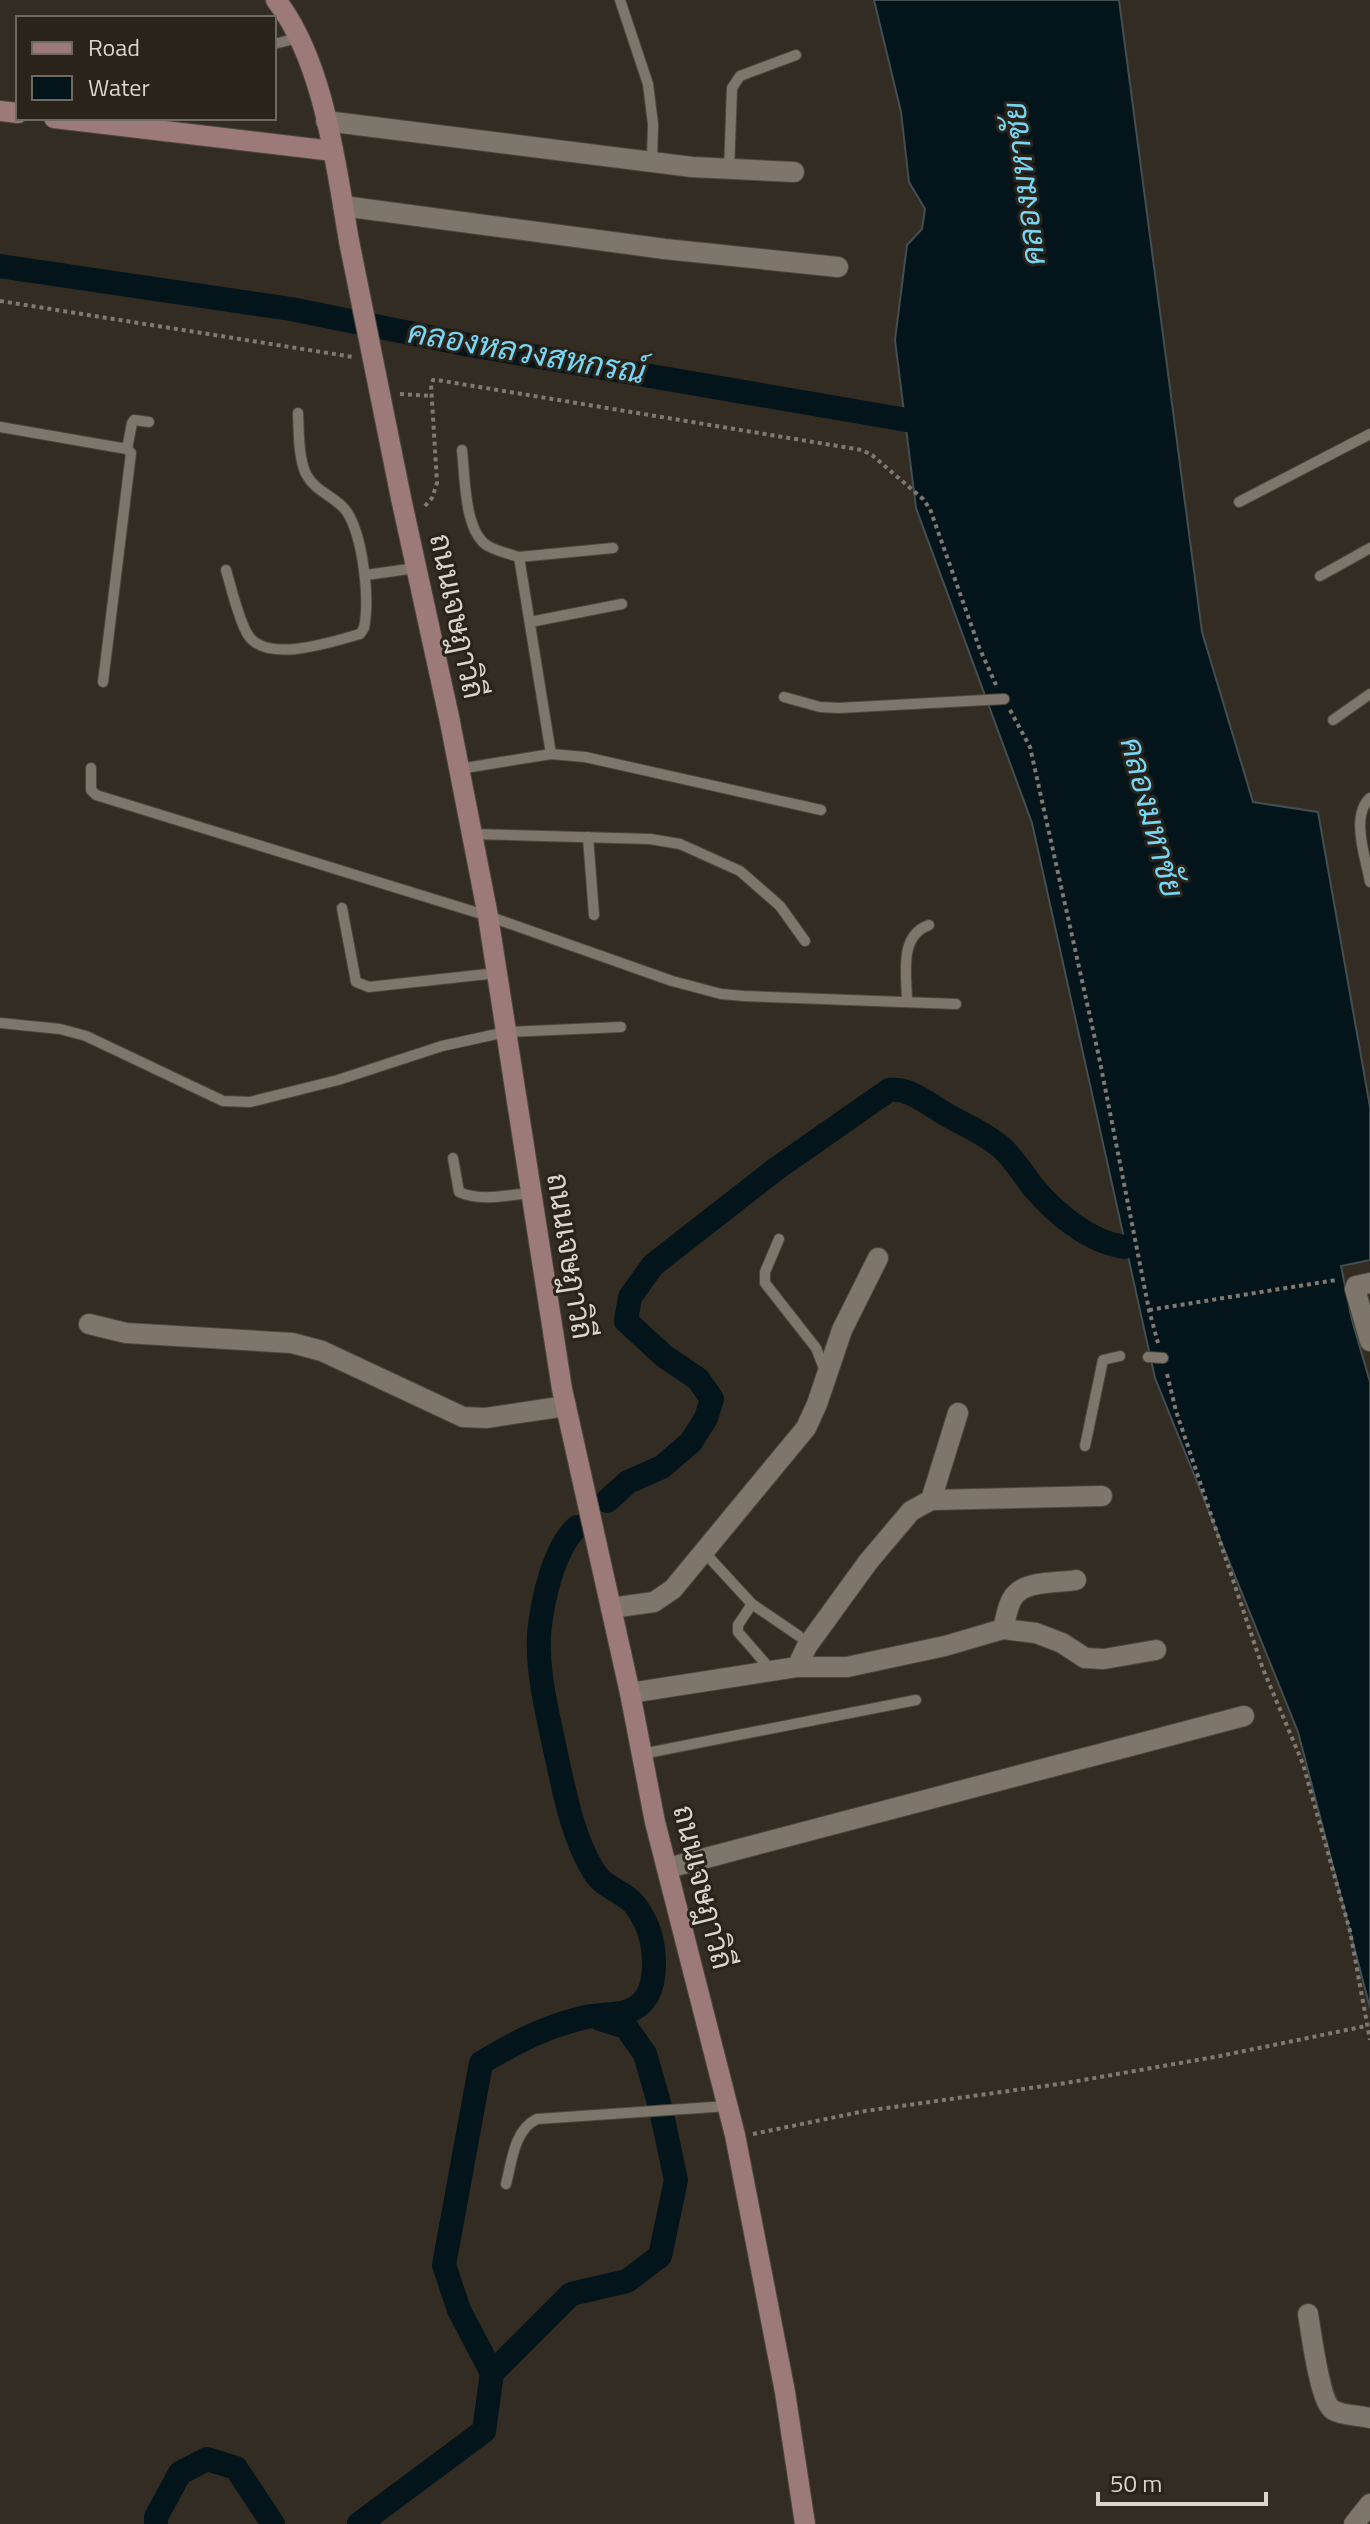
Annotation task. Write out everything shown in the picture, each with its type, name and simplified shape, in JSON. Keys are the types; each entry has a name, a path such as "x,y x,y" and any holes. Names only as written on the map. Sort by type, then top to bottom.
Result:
{"street":[{"name":"ถนนเจษฎาวิถี","path":"276,0 298,38 315,80 333,151 488,916 566,1406 630,1693 655,1822 735,2135 785,2392 805,2524"},
{"path":"71,120 333,151"},
{"path":"326,121 729,171 794,172"},
{"path":"343,206 635,245 838,267"},
{"path":"611,1608 654,1602 673,1589 806,1428 842,1330 878,1258"},
{"path":"1370,1283 1356,1286 1355,1289 1370,1341"},
{"path":"89,1324 126,1333 292,1343 322,1351 463,1417 486,1418 566,1406"},
{"path":"931,1500 958,1413"},
{"path":"797,1667 807,1646 868,1562 911,1511 931,1500 1102,1496"},
{"path":"1003,1629 1012,1599 1018,1591 1031,1586 1076,1580"},
{"path":"630,1693 771,1670 847,1667 945,1646 1003,1629 1036,1633 1062,1643 1085,1658 1104,1659 1156,1650"},
{"path":"668,1868 1244,1716"},
{"path":"1308,2314 1318,2373 1328,2405 1335,2411 1370,2418"},
{"path":"1354,2524 1370,2504"}],"lane":[{"path":"620,0 648,84 653,124 652,161"},
{"path":"276,44 298,38"},
{"path":"729,171 732,88 740,76 796,55"},
{"path":"226,570 248,636 263,647 281,651 360,634 366,618 366,575 347,512 323,495 305,473 298,413"},
{"path":"103,682 132,459 127,449 134,420 149,422"},
{"path":"0,427 127,449"},
{"path":"1239,502 1370,434"},
{"path":"462,450 470,517 477,536 488,546 519,557 613,548"},
{"path":"1320,576 1370,548"},
{"path":"519,557 551,754"},
{"path":"366,575 416,568"},
{"path":"530,622 622,604"},
{"path":"1333,720 1370,694"},
{"path":"784,697 820,707 839,708 1004,699"},
{"path":"459,769 551,754 614,762 821,810"},
{"path":"91,768 91,790 96,795 488,916 634,969 721,994 956,1004"},
{"path":"1370,798 1365,802 1360,821 1370,882"},
{"path":"472,834 650,839 680,844 740,871 780,906 805,941"},
{"path":"588,837 594,915"},
{"path":"342,908 356,982 369,987 497,973"},
{"path":"907,1002 907,948 912,935 929,925"},
{"path":"0,1023 60,1029 86,1036 223,1101 250,1102 338,1080 442,1046 506,1032 621,1027"},
{"path":"453,1158 459,1192 480,1198 530,1193"},
{"path":"779,1239 765,1272 765,1283 816,1348 826,1373"},
{"path":"1085,1446 1103,1360 1120,1356"},
{"path":"1148,1357 1163,1358"},
{"path":"705,1553 752,1604 799,1636"},
{"path":"752,1604 738,1625 738,1632 771,1670"},
{"path":"642,1754 916,1700"},
{"path":"506,2184 519,2138 526,2125 537,2119 728,2106"}],"path":[{"path":"0,301 358,358"},
{"path":"398,394 432,396"},
{"path":"1341,1279 1149,1310 1176,1411 1263,1669 1281,1718 1303,1764 1350,1931 1370,2040"},
{"path":"735,2135 754,2134 865,2111 1066,2083 1366,2026"}],"water":[{"name":"คลองมหาชัย","path":"874,0 1119,0 1202,632 1253,802 1318,812 1370,1107 1370,1260 1341,1266 1352,1320 1370,1382 1370,2008 1298,1732 1155,1378 1032,823 916,508 895,340 907,245 922,229 925,209 909,182 901,112"}],"waterway":[{"name":"คลองหลวงสหกรณ์","path":"0,266 291,309 464,344 936,425"},
{"path":"607,1501 628,1482 662,1467 691,1442 706,1418 712,1399 698,1379 664,1356 626,1321 630,1297 653,1265 776,1169 889,1090 915,1096 995,1142 1063,1217 1086,1233 1125,1247"},
{"path":"492,2373 459,2310 444,2265 481,2063 519,2041 557,2025 635,2008 647,1996 654,1973 651,1938 641,1914 630,1900 597,1875 574,1828 544,1695 539,1649 543,1607 555,1562 577,1527"},
{"path":"359,2524 484,2431 492,2373 571,2294 627,2281 660,2256 676,2180 661,2110 645,2054 626,2027 600,2019"},
{"path":"156,2524 156,2517 180,2473 207,2459 236,2468 273,2524"}]}
